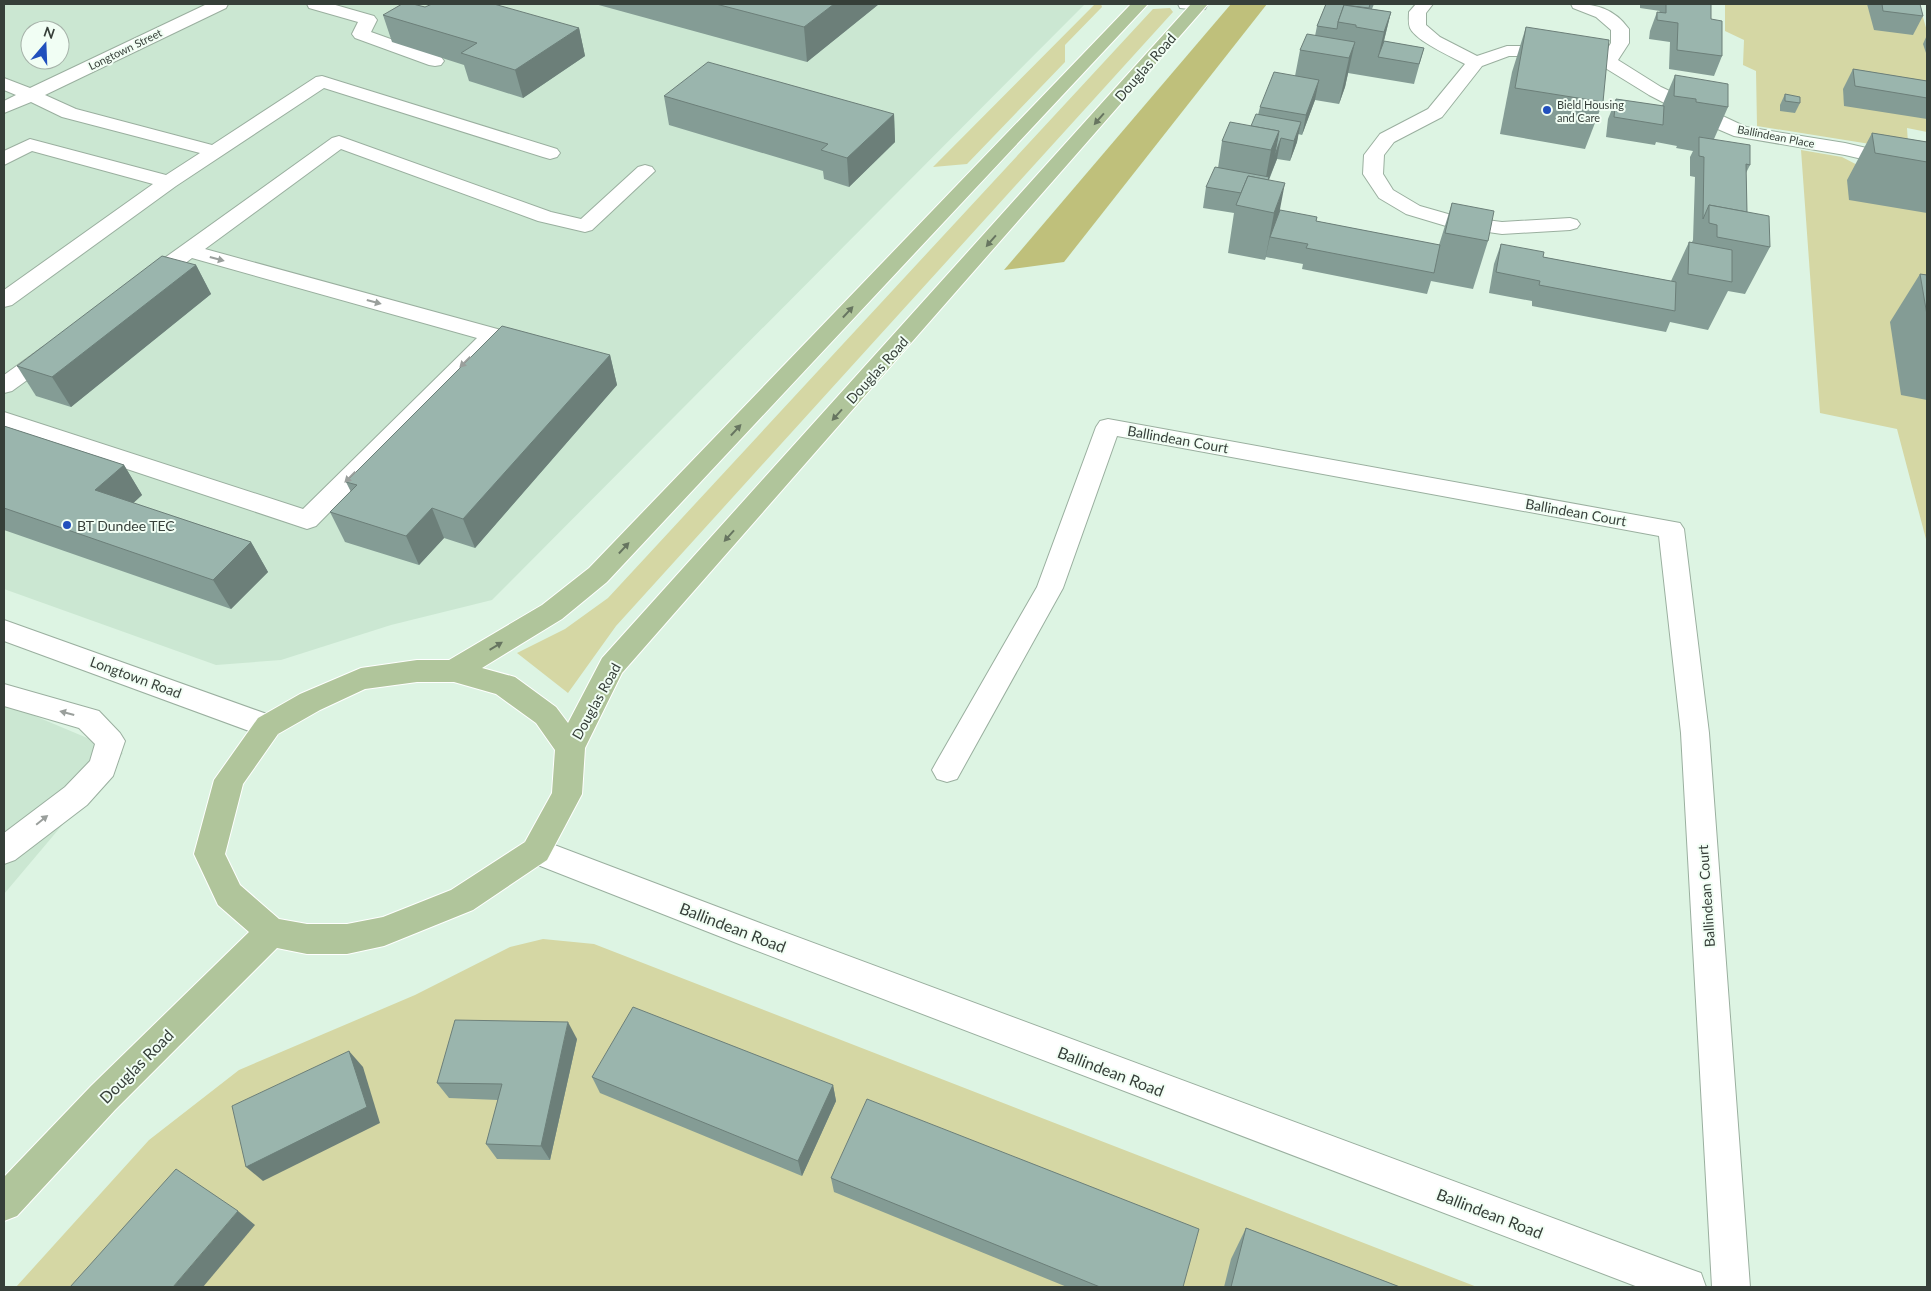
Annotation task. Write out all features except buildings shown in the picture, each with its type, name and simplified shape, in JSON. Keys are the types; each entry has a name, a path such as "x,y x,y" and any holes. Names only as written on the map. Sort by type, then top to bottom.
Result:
{"main road":[{"path":"454,671 552,612 598,575 1140,4"},
{"name":"Douglas Road","path":"570,748 612,666 1195,4"},
{"path":"417,671 454,671 505,685 546,715 570,748 567,794 536,851 462,900 384,931 347,939 307,939 271,932 229,895 209,854 229,780 268,726 310,702 361,679 417,671"},
{"name":"Douglas Road","path":"4,1202 103,1098 271,932"}],"street":[{"name":"Longtown Street","path":"4,108 220,4"},
{"path":"315,4 368,20 361,34 435,61"},
{"path":"1425,4 1417,12 1418,26 1434,41 1476,62 1435,113 1387,138 1374,155 1374,174 1386,194 1413,210 1453,222 1502,228 1570,224"},
{"path":"1579,4 1602,13 1620,29 1620,43 1608,62"},
{"name":"Ballindean Place","path":"1476,62 1507,51 1556,51 1608,62 1655,91 1706,117 1741,132 1845,149 1927,168"},
{"path":"4,300 169,182 322,81 550,153"},
{"path":"4,82 69,113 214,152"},
{"path":"132,292 339,142 545,217 585,226 645,171"},
{"path":"4,158 30,145 169,182"},
{"path":"4,420 307,520 493,335 189,251"},
{"path":"4,386 68,339"},
{"name":"Ballindean Court","path":"948,770 1050,588 1108,427 1670,529 1695,734 1731,1287"},
{"name":"Longtown Road","path":"4,630 268,726"},
{"path":"4,695 89,719 110,741 103,767 76,796 4,851"},
{"name":"Ballindean Road","path":"536,851 750,934 1687,1287"}],"shaded area":[{"path":"4,4 1085,4 492,600 391,625 281,660 216,665 4,589"},
{"path":"4,703 123,753 4,894"}],"green space":[{"path":"1095,4 1101,4 1102,7 1065,45 1065,62 967,164 933,167"},
{"path":"1231,4 1267,4 1064,262 1004,270"},
{"path":"1725,4 1919,4 1927,31 1927,132 1907,128 1908,143 1895,148 1757,126 1756,71 1743,65 1744,40 1725,31"},
{"path":"1170,8 1173,12 616,626 568,693 517,653 565,629 608,598 1153,9"},
{"path":"1801,150 1842,157 1869,171 1927,181 1927,543 1897,429 1820,413"},
{"path":"543,939 594,944 1477,1287 16,1287 149,1140 239,1070 415,995 510,947"}],"place":[{"name":"Bield Housing and Care","path":"1547,110"},
{"name":"BT Dundee TEC","path":"67,525"}]}
